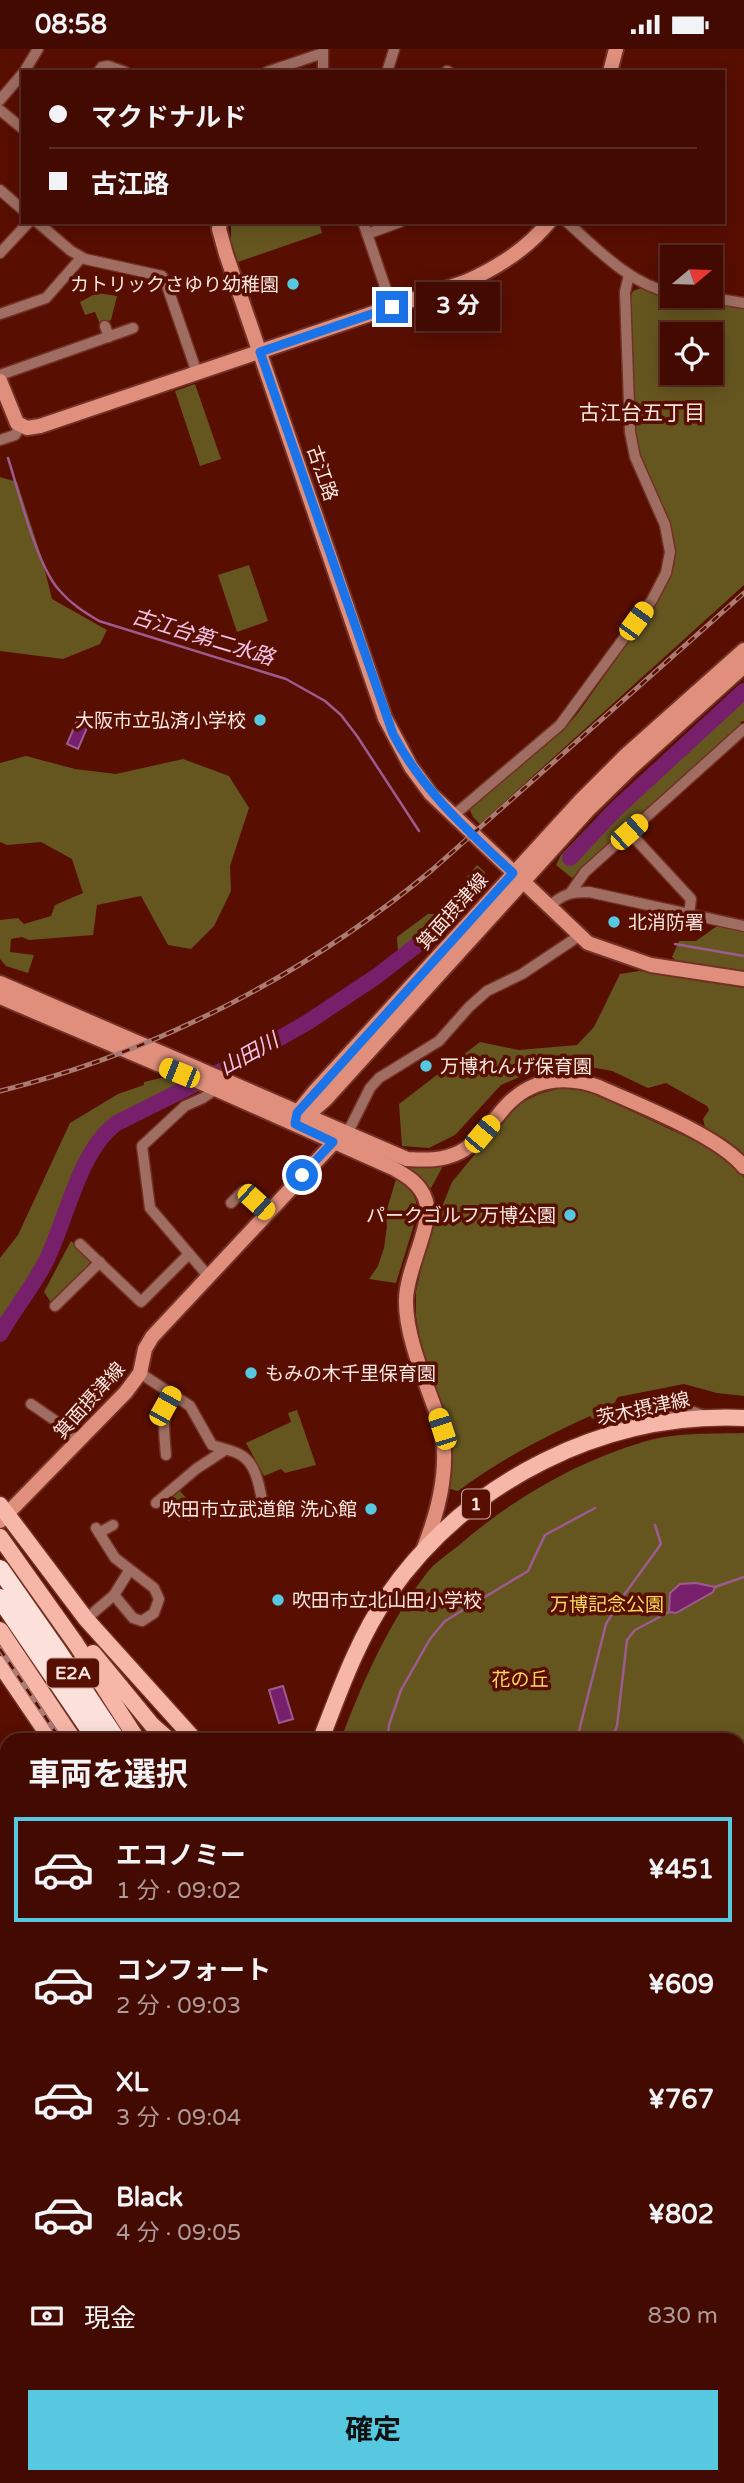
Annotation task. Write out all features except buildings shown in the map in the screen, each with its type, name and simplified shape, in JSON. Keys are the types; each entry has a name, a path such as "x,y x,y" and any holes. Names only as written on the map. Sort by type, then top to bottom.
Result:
{"highway":[{"name":"E2A","path":"0,1569 23,1615 92,1733"},
{"name":"E2A","path":"0,1598 23,1615 112,1733"}],"main road":[{"path":"611,70 616,49"},
{"name":"古江路","path":"220,224 226,254 386,718 411,767 431,794 579,936 598,948 632,960 744,979"},
{"path":"0,381 11,412 20,426 40,426 392,307 486,272 525,247 547,224"},
{"name":"箕面摂津線","path":"300,1118 626,755 744,650"},
{"name":"箕面摂津線","path":"517,877 632,767 744,666"},
{"path":"0,983 219,1084 300,1118 407,1175 422,1191 427,1203 427,1218 408,1277 406,1317 442,1429 444,1443 439,1507 422,1554"},
{"path":"0,997 200,1075"},
{"path":"338,1137 407,1159 442,1158 461,1152 472,1144 518,1094 542,1082 569,1079 599,1087 697,1133 716,1143 744,1167"},
{"name":"箕面摂津線","path":"2,1514 126,1392 140,1373 145,1349 150,1340 338,1137"},
{"name":"茨木摂津線","path":"323,1733 355,1654 374,1617 422,1554 457,1518 504,1483 552,1455 614,1432 707,1416 744,1418"},
{"path":"2,1514 86,1619 189,1733"},
{"path":"0,1538 55,1614 133,1733"},
{"path":"55,1614 80,1637 161,1733"},
{"path":"2,1633 69,1733"},
{"path":"0,1664 47,1733"},
{"path":"25,1666 61,1733"},
{"path":"314,1733 330,1715"}],"street":[{"path":"24,70 38,49"},
{"path":"388,70 394,50"},
{"path":"272,70 323,51 323,70"},
{"path":"99,70 108,66 119,70"},
{"path":"0,100 21,74"},
{"path":"0,110 21,127"},
{"path":"0,190 21,208"},
{"path":"0,253 27,224"},
{"path":"39,224 81,258 153,273 164,278 197,373"},
{"path":"364,224 392,307"},
{"path":"367,234 394,224"},
{"path":"569,224 629,275 660,290"},
{"path":"0,314 46,298 81,258"},
{"path":"453,816 560,725 652,600 666,573 670,552 665,525 635,457 630,432 625,292 629,275"},
{"path":"723,300 744,303"},
{"path":"105,326 108,337"},
{"path":"0,375 133,328"},
{"path":"0,440 15,435 20,426"},
{"path":"571,892 585,872 744,729"},
{"path":"629,832 691,899 689,914"},
{"path":"549,907 561,895 589,892 744,926"},
{"path":"338,1137 351,1126 370,1088 379,1077 439,1041 486,991 522,974 579,936"},
{"path":"209,1277 150,1208 142,1146 185,1106 203,1098 219,1084"},
{"path":"231,1203 243,1191 268,1213"},
{"path":"80,1244 141,1302 189,1254"},
{"path":"55,1306 100,1262"},
{"path":"140,1373 190,1406 212,1445 242,1454 257,1477 264,1510"},
{"path":"166,1455 163,1417 172,1393"},
{"path":"31,1404 63,1426 78,1441"},
{"path":"156,1503 196,1469 225,1450"},
{"path":"113,1525 97,1531 115,1558 154,1588 159,1599 154,1613 142,1621 133,1618 114,1595"},
{"path":"86,1619 114,1595 129,1571"}],"green space":[{"path":"231,224 320,224 322,233 238,262 231,242"},
{"path":"641,288 660,294 660,308 723,308 723,304 744,307 744,585 480,824 469,808 564,729 578,713 656,603 672,574 676,551 670,524 639,456 634,430 629,300 633,291"},
{"path":"97,293 117,296 111,320 100,324 95,312 85,315 80,302"},
{"path":"195,384 221,459 200,466 175,391"},
{"path":"0,477 17,482 52,599 107,630 100,644 63,659 0,651"},
{"path":"249,565 268,621 237,632 218,575"},
{"path":"744,699 744,721 740,722 742,725 572,878 556,865 561,855 607,807 614,806 618,814 609,824 729,712 732,713"},
{"path":"26,756 75,769 116,774 183,759 229,776 249,808 230,866 231,891 214,926 191,949 168,945 141,896 97,905 93,935 11,939 10,952 34,955 28,973 6,966 0,959 0,920 18,918 24,924 51,916 55,905 83,893 72,859 41,842 7,845 0,842 0,763"},
{"path":"477,865 485,872 485,878 483,887 469,905 461,901 428,931 410,956 398,952 397,937 428,914 436,914 453,893 463,889 465,879"},
{"path":"717,926 744,932 744,975 682,966 672,957 679,941 696,941"},
{"path":"639,971 744,988 744,1156 705,1127 703,1119 709,1110 707,1106 666,1083 648,1088 612,1071 575,1064 547,1065 501,1085 455,1135 429,1148 402,1146 399,1104 480,1042 519,1050 577,1045 594,1027 620,974"},
{"path":"165,1077 182,1085 122,1116 92,1141 40,1262 0,1324 0,1258 18,1235 70,1123 118,1094 144,1085 144,1082"},
{"path":"564,1087 582,1088 708,1147 725,1157 744,1177 744,1396 717,1393 684,1384 618,1397 609,1412 593,1419 590,1416 538,1441 458,1491 450,1489 446,1417 420,1341 416,1316 416,1291 427,1244 452,1182 498,1126 519,1104 539,1094"},
{"path":"409,1165 443,1166 431,1188 407,1168"},
{"path":"396,1179 410,1189 415,1198 417,1215 396,1283 369,1279 378,1266 384,1248 387,1226 385,1216"},
{"path":"71,1241 96,1263 52,1304 44,1292"},
{"path":"297,1410 316,1465 285,1473 281,1469 264,1476 246,1443 291,1422 288,1413"},
{"name":"万博記念公園","path":"744,1433 744,1733 343,1733 377,1653 412,1593 433,1566 478,1529 545,1484 618,1450 643,1442 693,1434"},
{"path":"179,1490 198,1511 189,1521 172,1501 173,1494"}],"shaded area":[{"path":"81,711 92,716 78,749 67,744"},
{"path":"696,1583 715,1587 713,1592 676,1613 669,1612 670,1593 680,1584"},
{"path":"283,1686 293,1719 279,1723 269,1690"}],"waterway":[{"name":"古江台第二水路","path":"8,458 36,547 52,580 69,600 99,621 286,679 325,701 341,715 357,736 419,831"},
{"name":"山田川","path":"570,858 616,809 744,691"},
{"name":"山田川","path":"0,1334 46,1261 83,1167 104,1135 117,1123 231,1066 308,1022 377,976 430,935 463,896"},
{"path":"675,944 744,956"},
{"path":"388,1733 401,1690 430,1639 445,1621 528,1571 545,1535 595,1508"},
{"path":"579,1733 606,1624 661,1544 655,1525"},
{"path":"715,1587 744,1577"},
{"path":"614,1733 627,1640 635,1630 669,1612"}],"railway":[{"path":"0,1091 59,1075 173,1031 228,1005 334,943 432,870 744,593"},
{"path":"0,1649 56,1733"}],"place":[{"name":"カトリックさゆり幼稚園","path":"293,284"},
{"name":"大阪市立弘済小学校","path":"260,720"},
{"name":"北消防署","path":"614,922"},
{"name":"万博れんげ保育園","path":"426,1066"},
{"name":"パークゴルフ万博公園","path":"570,1215"},
{"name":"もみの木千里保育園","path":"251,1373"},
{"name":"吹田市立武道館 洗心館","path":"371,1509"},
{"name":"吹田市立北山田小学校","path":"278,1600"}],"district":[{"name":"古江台五丁目","path":"642,413"}],"route":[{"path":"302,1175 333,1142 295,1124 297,1113 513,873 431,794 401,751 386,718 260,352 392,307"}],"park label":[{"name":"花の丘","path":"520,1679"}]}
